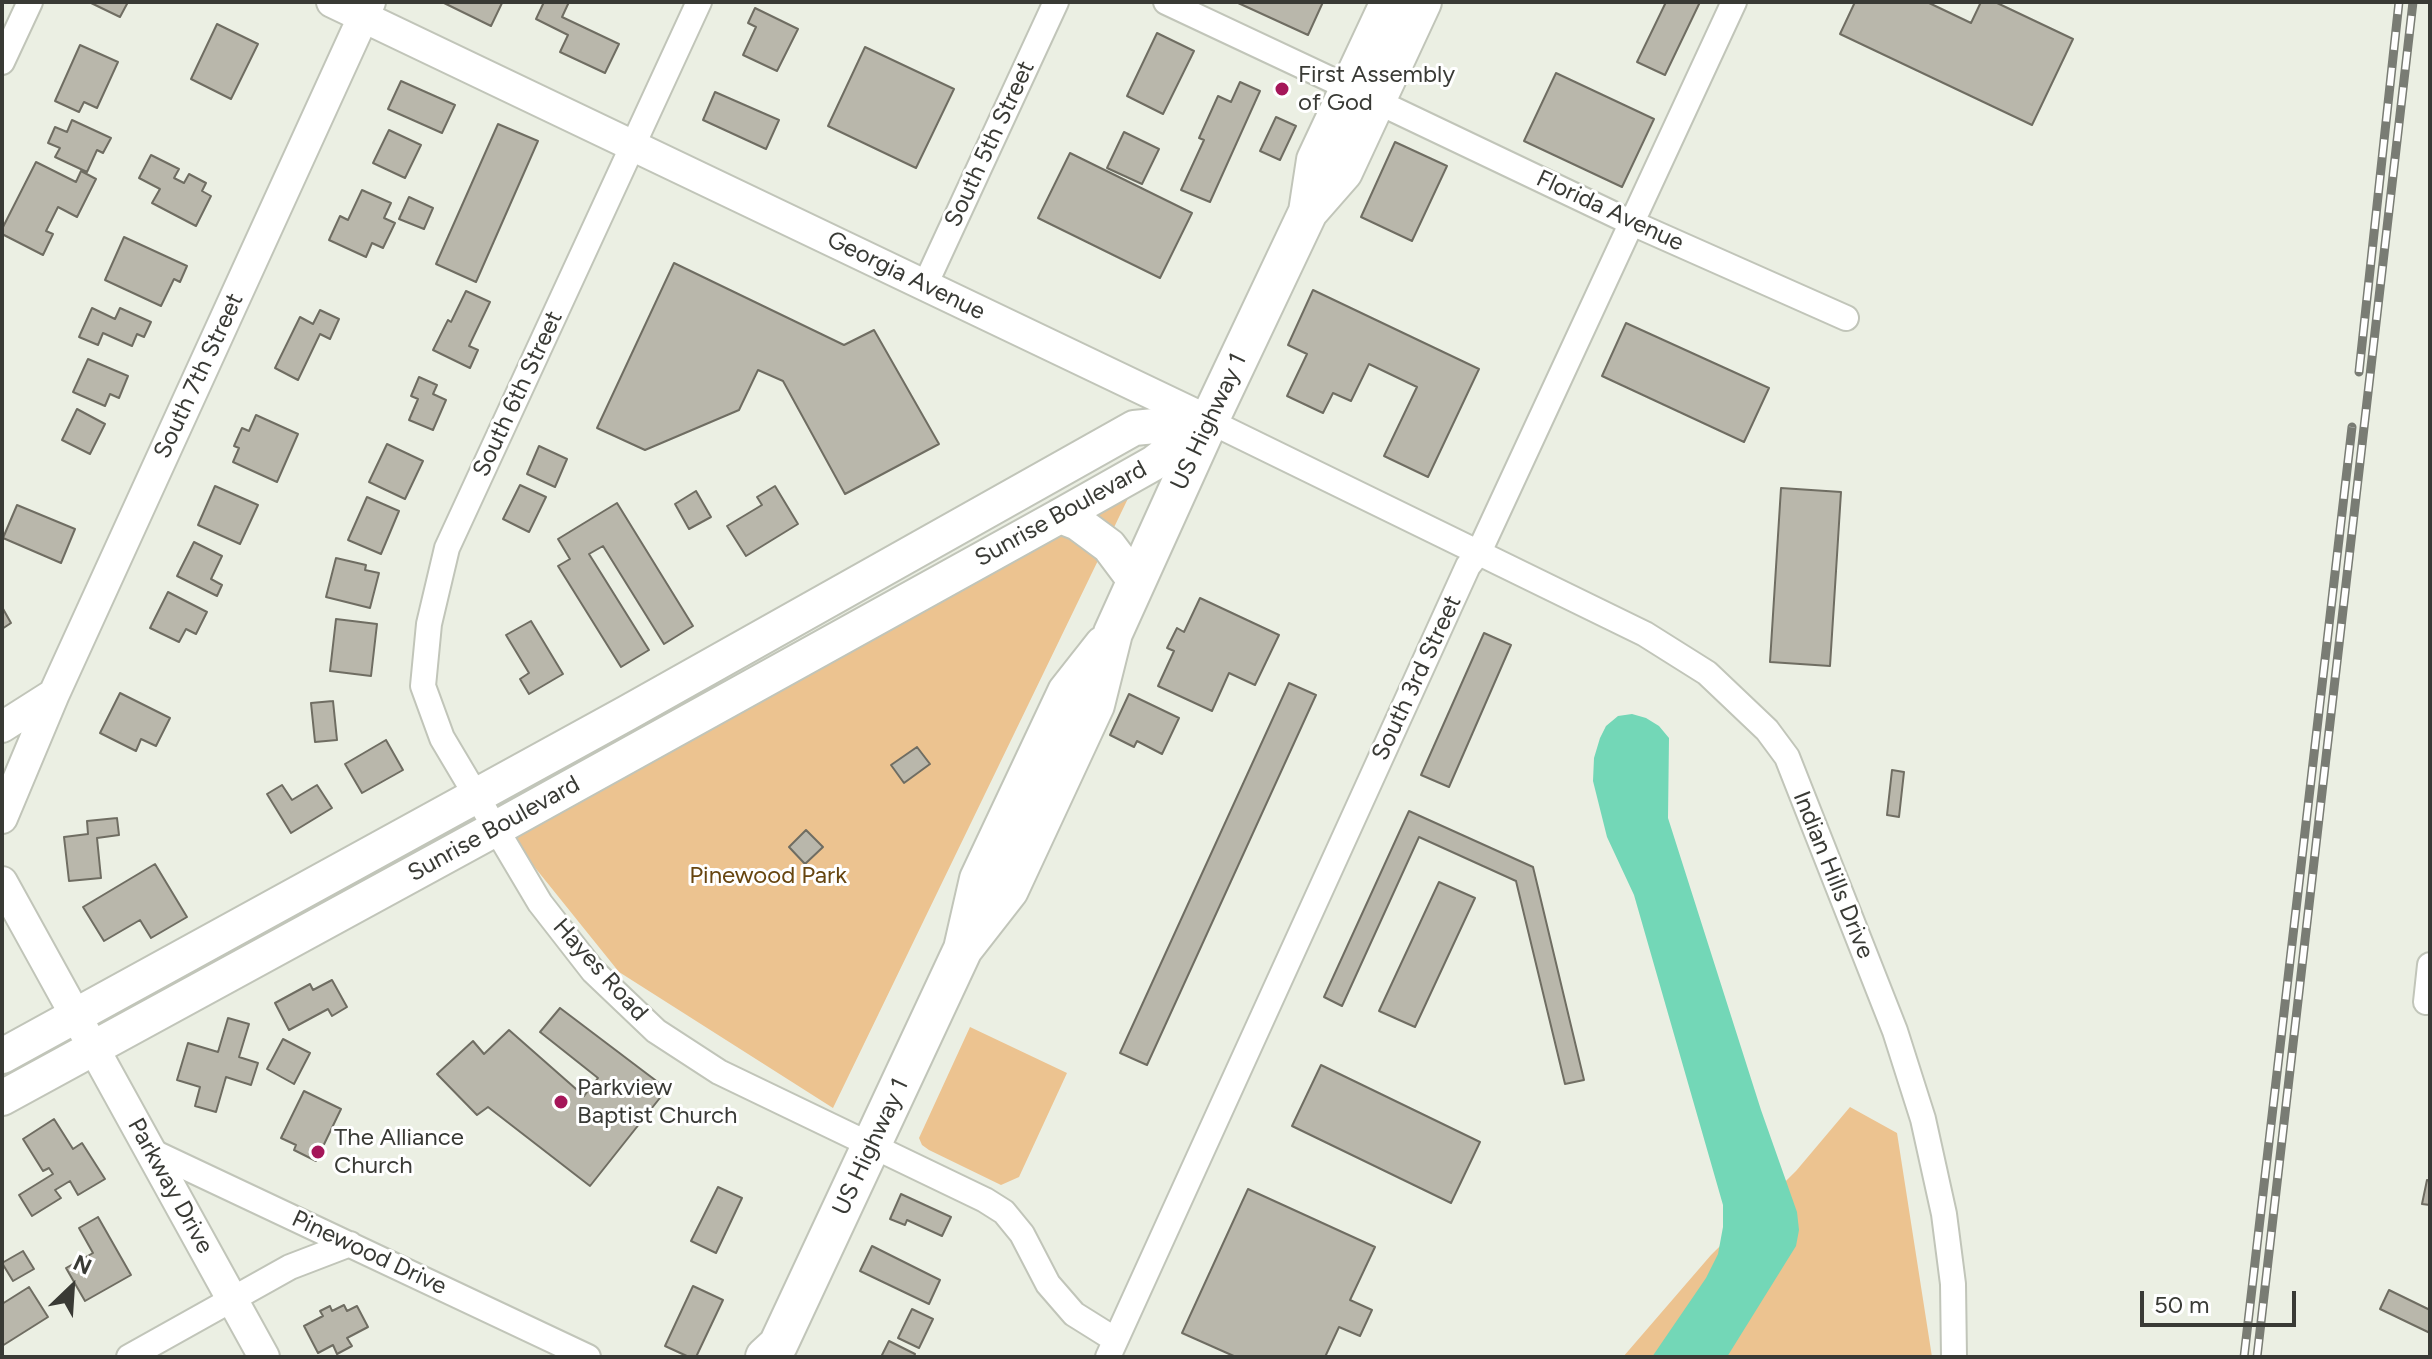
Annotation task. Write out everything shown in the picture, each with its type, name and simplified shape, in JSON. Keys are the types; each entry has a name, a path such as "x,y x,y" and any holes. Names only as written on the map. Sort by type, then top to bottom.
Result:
{"main road":[{"name":"US Highway 1","path":"1362,95 1390,2"},
{"name":"US Highway 1","path":"774,1353 963,949 1009,890 1095,705 1113,633 1308,212 1316,160 1422,2"},
{"name":"Sunrise Boulevard","path":"2,1056 476,796 1134,428 1209,421"},
{"name":"Sunrise Boulevard","path":"2,1098 1060,516 1154,463 1209,421"},
{"path":"1060,516 1078,523 1109,546 1136,582"}],"street":[{"path":"2,62 30,2"},
{"name":"Georgia Avenue","path":"332,2 367,9 633,145 1479,552"},
{"name":"South 6th Street","path":"476,796 442,738 423,686 433,609 447,548 699,2"},
{"name":"South 5th Street","path":"925,285 1056,2"},
{"name":"Florida Avenue","path":"1166,2 1632,223 1846,318"},
{"name":"South 3rd Street","path":"1111,1348 1468,566 1479,552 1734,2"},
{"name":"South 7th Street","path":"2,818 54,694 367,9"},
{"name":"Indian Hills Drive","path":"1479,552 1645,634 1707,673 1767,730 1787,757 1895,1031 1923,1119 1944,1214 1953,1284 1954,1357"},
{"path":"2,727 54,694"},
{"name":"Hayes Road","path":"476,796 540,903 593,971 656,1031 719,1072 1004,1212 1022,1234 1048,1284 1111,1348"},
{"name":"Parkway Drive","path":"2,882 264,1357"},
{"path":"2426,1002 2430,965"},
{"name":"Pinewood Drive","path":"149,1150 588,1357"},
{"path":"129,1357 290,1267 350,1244"}],"green space":[{"name":"Pinewood Park","path":"1135,484 833,1108 619,972 512,839"},
{"path":"970,1027 1067,1073 1019,1177 1001,1185 929,1150 919,1138"},
{"path":"1850,1107 1897,1133 1932,1357 1623,1357 1711,1255 1796,1171"}],"shaded area":[{"path":"1632,714 1659,726 1669,738 1668,818 1761,1110 1797,1212 1799,1230 1796,1246 1727,1357 1652,1357 1706,1278 1718,1254 1723,1205 1634,895 1607,837 1593,781 1594,758 1606,726 1618,716"}],"building":[{"path":"89,2 128,2 120,17"},
{"path":"442,2 500,2 502,3 491,26"},
{"path":"544,2 569,2 562,17 619,44 605,73 560,52 568,35 536,19"},
{"path":"1236,2 1323,2 1308,35"},
{"path":"1666,2 1700,2 1665,75 1637,62"},
{"path":"1855,2 1927,2 1971,23 1981,2 1995,2 2073,39 2032,125 1840,34"},
{"path":"755,8 798,29 777,71 743,55 756,27 748,23"},
{"path":"217,24 258,44 231,99 191,79"},
{"path":"1157,33 1194,51 1163,114 1127,96"},
{"path":"80,45 118,62 97,108 84,102 79,112 55,101"},
{"path":"865,47 954,89 916,168 828,126"},
{"path":"1556,73 1654,119 1622,187 1524,141"},
{"path":"401,81 455,105 442,133 388,109"},
{"path":"1240,82 1260,91 1210,202 1181,190 1204,140 1199,138 1218,96 1231,102"},
{"path":"715,92 779,120 766,149 703,120"},
{"path":"1276,117 1296,126 1280,160 1260,151"},
{"path":"72,120 111,138 103,153 97,150 87,172 55,157 60,148 48,143 55,127 67,132"},
{"path":"498,124 538,141 476,282 436,264"},
{"path":"389,130 421,145 405,178 373,163"},
{"path":"1124,132 1159,149 1142,184 1107,168"},
{"path":"1395,142 1447,166 1412,241 1361,217"},
{"path":"1070,153 1192,213 1160,278 1038,218"},
{"path":"151,155 179,169 174,178 184,183 189,174 206,183 202,191 211,196 196,226 152,203 160,189 139,178"},
{"path":"36,162 76,182 81,171 96,179 77,217 58,207 46,231 53,234 43,255 2,234"},
{"path":"362,190 391,203 384,218 395,223 383,248 372,243 366,257 329,240 340,216 348,220"},
{"path":"409,197 433,208 424,229 399,219"},
{"path":"124,237 187,266 180,282 174,279 161,306 105,280"},
{"path":"674,263 844,345 874,330 939,444 845,494 783,381 758,370 739,410 645,450 597,428"},
{"path":"1313,290 1479,369 1428,477 1384,456 1417,387 1369,364 1351,401 1333,393 1323,413 1287,396 1307,354 1288,345"},
{"path":"466,291 490,302 469,346 478,350 470,368 433,350"},
{"path":"92,308 115,319 120,308 151,322 144,337 137,334 132,346 103,333 98,345 79,337"},
{"path":"320,310 339,319 330,339 320,334 298,380 275,368 300,317 313,324"},
{"path":"1626,323 1769,388 1744,442 1602,376"},
{"path":"88,359 128,376 119,398 110,394 105,406 73,392"},
{"path":"419,377 437,385 433,394 446,400 433,430 409,420 418,399 411,396"},
{"path":"77,409 105,424 90,454 62,440"},
{"path":"256,415 298,434 277,482 233,462 239,448 234,446 242,428 249,431"},
{"path":"387,444 423,461 405,499 369,482"},
{"path":"539,446 567,459 555,487 527,474"},
{"path":"520,485 546,497 529,532 503,519"},
{"path":"215,486 258,505 240,544 198,525"},
{"path":"775,486 798,524 746,556 727,526 762,505 757,497"},
{"path":"1781,488 1841,492 1830,666 1770,662"},
{"path":"696,491 711,517 689,529 675,504"},
{"path":"367,497 399,511 381,554 348,540"},
{"path":"617,503 693,626 664,644 603,546 589,554 649,650 621,667 558,566 570,559 558,539"},
{"path":"17,505 75,529 61,563 3,538"},
{"path":"194,542 222,556 211,579 222,585 217,596 177,576"},
{"path":"336,558 366,565 365,570 379,573 370,608 326,597"},
{"path":"168,592 207,612 196,634 186,629 179,642 150,628"},
{"path":"1200,598 1279,635 1255,685 1229,673 1212,711 1158,686 1174,651 1167,648 1177,628 1184,632"},
{"path":"2,607 11,623 2,629"},
{"path":"336,619 377,624 371,676 330,671"},
{"path":"531,621 563,674 529,694 520,679 529,673 506,635"},
{"path":"1484,633 1511,645 1449,787 1421,775"},
{"path":"1289,683 1316,695 1147,1065 1120,1053"},
{"path":"120,693 170,718 156,746 141,739 136,751 100,733"},
{"path":"1129,694 1179,718 1162,754 1137,741 1134,747 1110,735"},
{"path":"333,701 337,740 315,742 311,703"},
{"path":"386,740 403,770 362,793 345,764"},
{"path":"917,747 930,764 904,783 891,765"},
{"path":"1892,770 1904,772 1899,817 1887,815"},
{"path":"282,785 292,800 317,785 332,808 291,833 267,794"},
{"path":"1409,811 1533,867 1584,1080 1565,1084 1516,881 1419,837 1342,1006 1324,997"},
{"path":"117,818 119,835 97,838 101,878 69,881 64,837 88,834 87,821"},
{"path":"806,830 823,847 805,864 789,847"},
{"path":"155,864 187,917 151,938 140,920 104,941 83,907"},
{"path":"1439,882 1475,898 1415,1027 1379,1011"},
{"path":"332,980 347,1007 332,1016 328,1009 289,1030 275,1003 310,984 313,990"},
{"name":"Parkview Baptist Church","path":"560,1008 667,1089 590,1186 488,1107 477,1115 437,1074 473,1041 484,1054 509,1030 584,1096 598,1078 540,1032"},
{"path":"228,1018 249,1024 239,1057 258,1063 251,1085 226,1077 216,1112 195,1106 200,1087 177,1080 188,1043 218,1052"},
{"path":"283,1039 310,1053 294,1084 267,1069"},
{"path":"1321,1065 1480,1142 1451,1203 1292,1126"},
{"path":"304,1091 341,1109 316,1161 294,1150 296,1145 281,1138"},
{"path":"54,1119 73,1149 82,1143 105,1179 78,1195 70,1181 55,1190 61,1198 32,1216 19,1195 53,1174 49,1168 43,1171 23,1139"},
{"path":"2427,1180 2430,1181 2430,1205 2422,1204"},
{"path":"718,1187 742,1198 716,1253 691,1241"},
{"path":"1248,1189 1375,1247 1350,1300 1372,1310 1360,1336 1339,1327 1325,1357 1236,1357 1182,1333"},
{"path":"901,1194 951,1217 942,1236 907,1220 905,1225 890,1219"},
{"path":"98,1217 131,1275 85,1301 66,1268 93,1253 79,1228"},
{"path":"872,1246 940,1280 929,1304 860,1271"},
{"path":"23,1251 34,1269 13,1281 2,1263"},
{"path":"693,1286 723,1300 696,1357 689,1357 665,1346"},
{"path":"29,1287 48,1317 2,1346 2,1304"},
{"path":"2389,1290 2430,1310 2430,1333 2380,1309"},
{"path":"344,1305 347,1311 357,1306 368,1327 347,1338 352,1346 337,1354 333,1345 318,1353 304,1326 323,1316 320,1311 330,1306 332,1311"},
{"path":"912,1309 933,1319 919,1348 898,1338"},
{"path":"889,1341 915,1354 914,1357 881,1357"}],"railway":[{"path":"2359,372 2399,2"},
{"path":"2257,1357 2413,2"},
{"path":"2244,1357 2352,427"}],"place":[{"name":"First Assembly of God","path":"1282,89"},
{"name":"Parkview Baptist Church","path":"561,1102"},
{"name":"The Alliance Church","path":"318,1152"}]}
